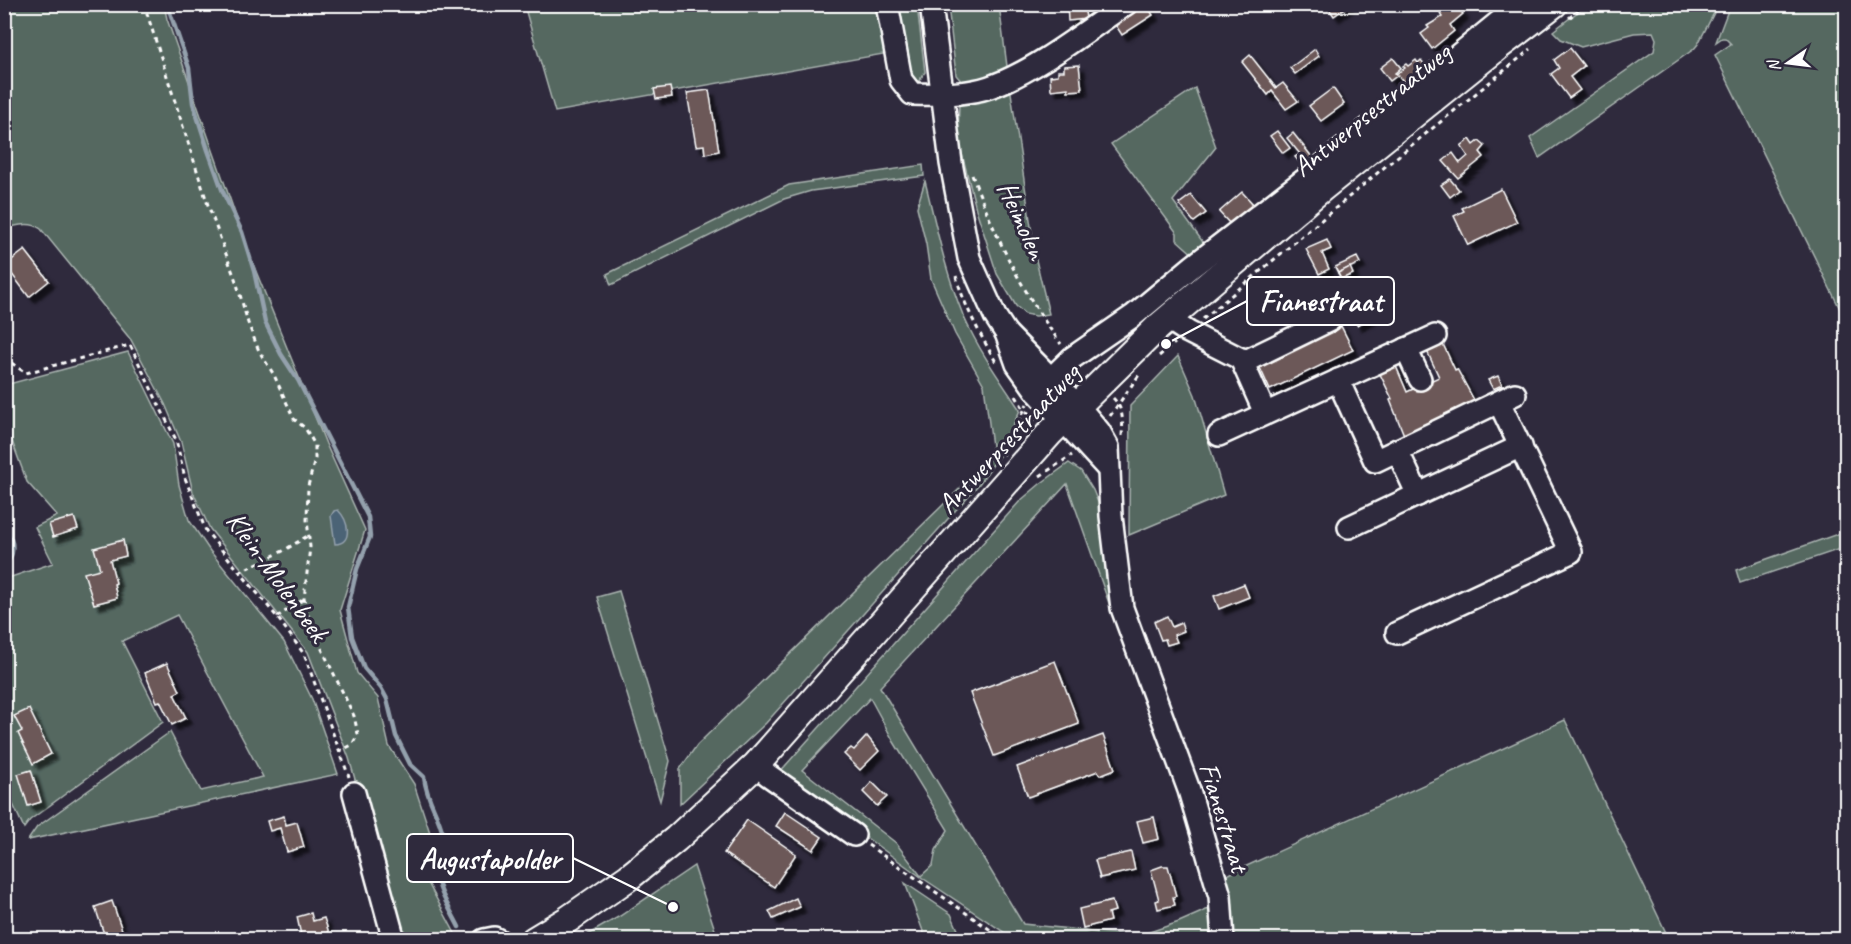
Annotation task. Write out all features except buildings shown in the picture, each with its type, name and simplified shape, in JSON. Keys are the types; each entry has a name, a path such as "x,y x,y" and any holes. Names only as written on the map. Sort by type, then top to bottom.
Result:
{"main road":[{"name":"Antwerpsestraatweg","path":"534,939 567,920 629,877 676,839 756,765 1070,414 1178,326 1322,188 1499,46 1561,12"}],"street":[{"path":"887,4 901,80 912,93 942,95 993,86 1024,72 1126,4"},
{"name":"Heimolen","path":"931,4 951,163 969,258 995,316 1037,393 1070,414"},
{"name":"Antwerpsestraatweg","path":"1037,393 1072,358 1133,316 1193,266 1317,171 1521,4"},
{"path":"1178,326 1241,359 1253,357 1330,320"},
{"path":"1219,435 1435,336"},
{"path":"1407,349 1420,379"},
{"path":"1241,359 1265,413"},
{"path":"1338,380 1374,461 1507,398 1521,446 1570,552 1397,633"},
{"name":"Fianestraat","path":"1070,414 1099,431 1108,447 1117,577 1122,608 1189,790 1220,896 1223,939"},
{"path":"1349,527 1521,446"},
{"path":"1397,450 1418,495"},
{"path":"756,765 854,834"},
{"path":"354,793 394,939"},
{"path":"484,939 498,939"}],"path":[{"path":"144,4 248,323 259,351 274,375 294,419 305,428 315,445 315,459 308,486 310,557 304,599 311,626 354,716 358,734 352,745 340,751"},
{"path":"1561,12 1586,4"},
{"name":"Antwerpsestraatweg","path":"1152,362 1178,326 1386,165 1532,48"},
{"name":"Heimolen","path":"970,169 989,218 1015,274 1039,315 1072,358"},
{"name":"Klein-Molenbeek","path":"4,358 26,373 130,345 176,440 185,478 206,531 277,617 304,654 354,793"},
{"name":"Antwerpsestraatweg","path":"1119,404 1143,369"},
{"name":"Antwerpsestraatweg","path":"1001,458 1037,393"},
{"path":"239,572 283,551 309,535"},
{"path":"277,617 304,599"},
{"path":"854,834 1005,939"}],"green space":[{"path":"1588,4 1718,5 1694,49 1539,158 1530,138 1654,51 1656,39 1653,32 1634,33 1581,47 1561,39 1553,31"},
{"path":"4,5 164,5 251,259 326,444 365,530 340,610 357,673 378,698 389,746 414,784 433,842 427,881 458,939 400,939 349,758 308,652 210,529 193,492 181,442 165,404 131,340 41,229 28,225 5,228"},
{"path":"524,5 881,5 889,53 555,112"},
{"path":"896,5 917,5 925,72 919,81 911,81"},
{"path":"948,5 999,5 1008,74 963,83 956,75"},
{"path":"1730,5 1846,5 1846,321 1715,55 1731,44 1725,38 1716,42"},
{"path":"1010,86 1036,260 1049,314 1036,316 1025,314 1016,306 997,274 976,209 958,138 959,102"},
{"path":"1195,88 1216,147 1173,201 1208,249 1195,256 1177,240 1177,233 1111,144"},
{"path":"923,165 924,176 811,191 784,199 611,285 607,274 789,185"},
{"path":"925,181 946,265 963,315 982,352 1020,410 999,456 979,484 766,723 680,804 680,769 697,745 990,459 992,446 984,385 955,334 931,279 917,207"},
{"path":"128,352 173,444 179,485 189,520 210,551 284,642 312,699 338,774 28,840 37,827 170,732 201,791 263,777 177,615 122,641 163,722 30,820 24,828 5,787 5,579 53,563 35,527 57,516 27,482 5,422 5,385"},
{"path":"1178,356 1195,395 1224,495 1129,535 1130,406"},
{"path":"1069,463 1081,471 1093,490 1103,515 1111,609 1067,484 880,687 1023,924 1138,936 1211,908 1212,939 977,939 977,937 1008,935 921,877 778,774 1020,501","holes":["870,698 948,830 936,850 933,865 921,876 896,843 802,770"]},
{"path":"1846,531 1846,547 1740,583 1736,570"},
{"path":"619,591 670,761 660,801 597,597"},
{"path":"1565,720 1669,939 1232,939 1227,875"},
{"path":"694,866 718,939 580,939 620,916"},
{"path":"905,883 951,914 962,939 926,939"}],"water":[{"path":"338,510 344,519 347,535 341,543 335,544 331,516 334,511"},
{"path":"5,531 12,539 14,548 9,563 5,567"}],"waterway":[{"path":"167,4 189,68 193,103 208,150 223,192 242,232 254,271 265,322 281,354 298,380 368,517 370,537 357,569 348,607 352,637 364,668 387,699 396,736 410,764 424,777 444,841 436,873 444,897 459,927"}],"place":[{"name":"Fianestraat","path":"1166,344"},
{"name":"Augustapolder","path":"673,907"}]}
